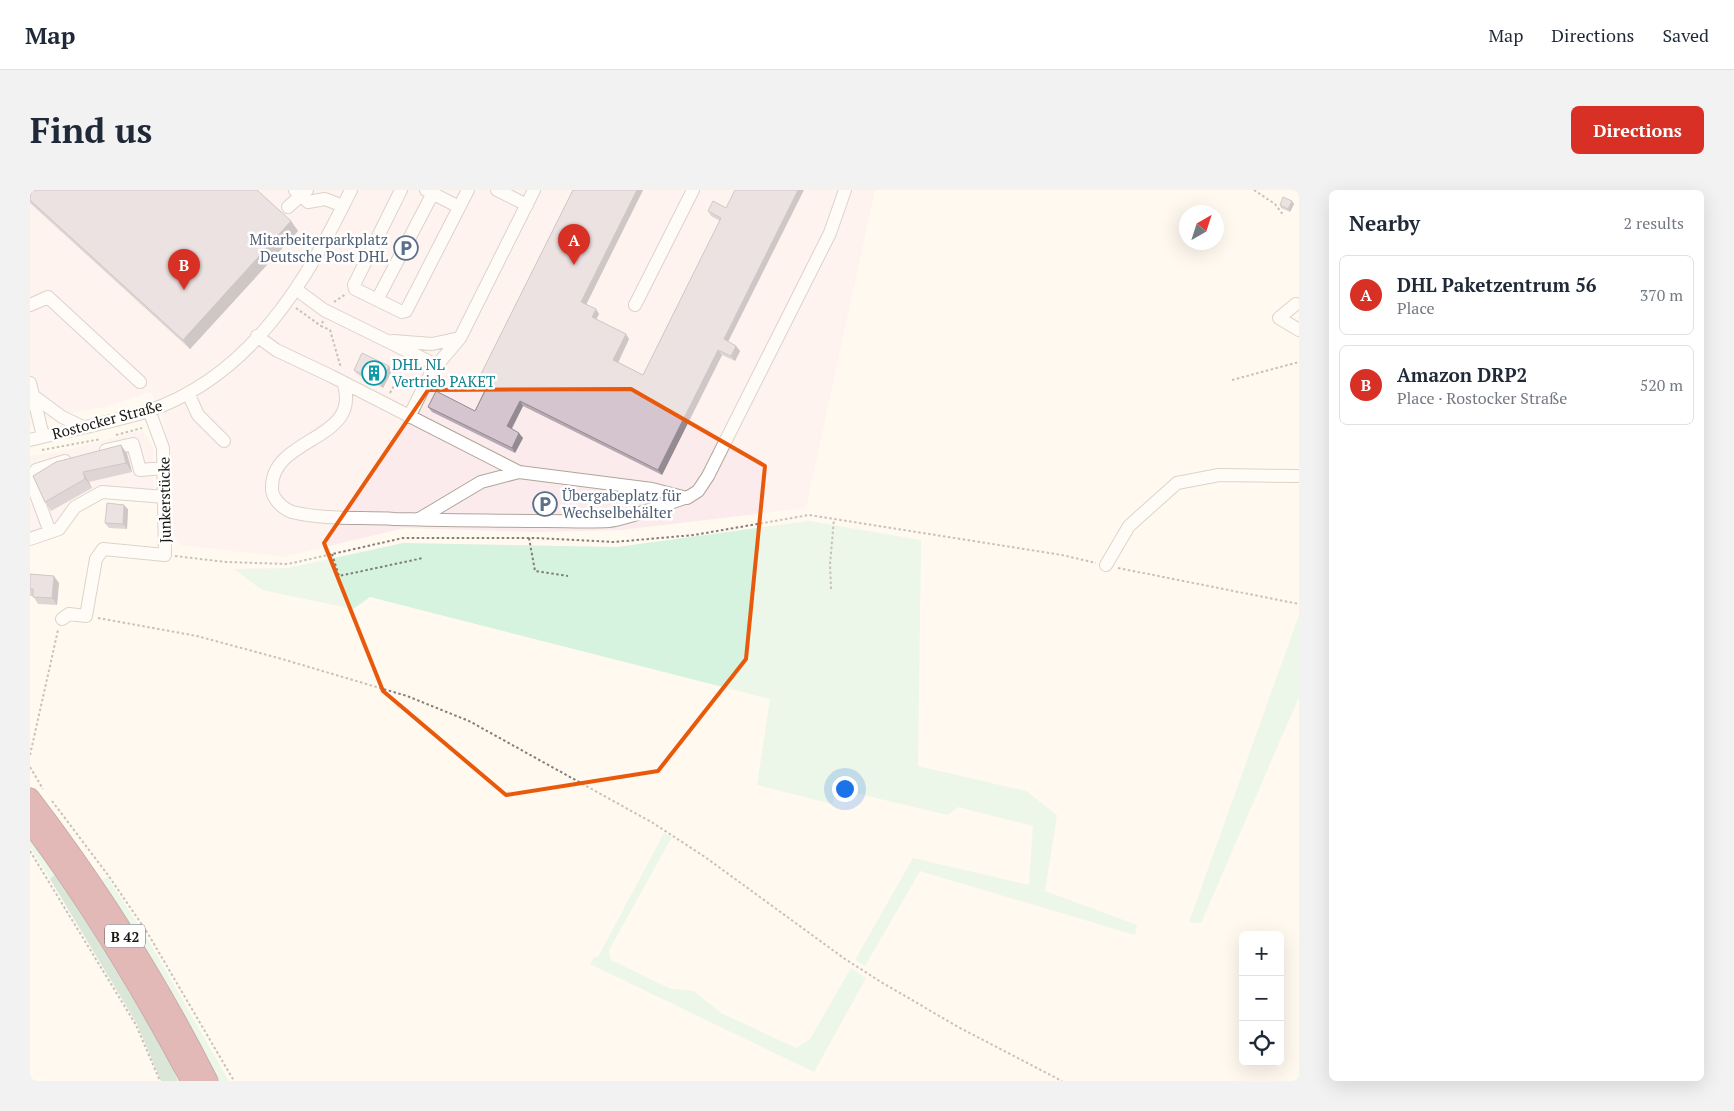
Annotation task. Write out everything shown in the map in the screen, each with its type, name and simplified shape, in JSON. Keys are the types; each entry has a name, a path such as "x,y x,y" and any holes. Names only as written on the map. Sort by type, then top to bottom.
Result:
{"highway":[{"name":"B 42","path":"38,796 78,864 140,959 208,1081"},
{"name":"B 42","path":"30,823 66,873 121,957 157,1017 191,1081"}],"street":[{"path":"327,190 347,198"},
{"path":"401,190 354,285 355,289 402,312 406,310 468,190"},
{"path":"497,190 527,204"},
{"path":"409,417 436,366 460,338 534,190"},
{"path":"635,305 692,190"},
{"path":"346,377 348,394 343,415 326,430 286,458 274,475 271,489 277,502 290,512 319,516 419,520 611,521 686,498 698,491 708,476 830,233 846,190"},
{"path":"288,207 300,191 308,202 347,198"},
{"path":"377,300 429,192 459,207"},
{"name":"Rostocker Straße","path":"30,440 149,410 188,393 219,373 258,336 297,290 322,248 347,198"},
{"path":"297,290 327,311 436,366"},
{"path":"30,305 48,297 140,382"},
{"path":"1296,304 1280,318 1299,330"},
{"path":"258,336 276,350 346,377 409,417 519,472 652,489 686,498"},
{"path":"385,340 432,344 460,338"},
{"path":"30,383 35,397 43,436"},
{"path":"188,393 198,415 224,441"},
{"path":"35,397 62,417 83,427"},
{"name":"Junkerstücke","path":"86,616 96,559 103,549 165,555 165,468 163,448 149,410"},
{"path":"95,453 133,444 140,470 165,468"},
{"path":"50,532 31,485 33,475 36,470 76,458"},
{"path":"419,520 481,482 519,472"},
{"path":"1106,565 1129,526 1177,483 1219,475 1299,476"},
{"path":"30,539 62,527 81,502 102,492 165,497"},
{"path":"62,619 69,614 86,616"}],"path":[{"path":"1254,190 1275,204 1284,216"},
{"path":"321,326 330,304 355,289"},
{"path":"288,302 321,326 330,330 340,368 346,377"},
{"path":"1232,380 1299,362"},
{"path":"385,391 390,393 396,382 421,394"},
{"path":"112,436 156,426"},
{"path":"39,450 104,438"},
{"path":"165,555 226,562 288,564 404,538 529,538 614,542 694,535 809,515 1062,555 1299,604"},
{"path":"831,589 830,564 834,519"},
{"path":"529,538 535,571 568,576"},
{"path":"332,554 339,576 423,558"},
{"path":"86,616 197,636 282,659 407,696 469,721 653,823 713,863 845,959 888,986 960,1028 1062,1081"},
{"path":"30,755 58,626 62,619"},
{"path":"30,767 38,796"},
{"path":"51,800 138,917 234,1081"},
{"path":"30,851 136,1025 160,1081"}],"highlighted area":[{"path":"631,389 765,466 746,659 658,771 506,795 383,691 324,543 428,390"}],"shaded area":[{"path":"30,190 875,190 806,508 622,530 537,532 404,528 284,557 181,545 173,534 171,453 161,416 151,392 104,407 61,415 30,426"},
{"path":"142,430 153,446 153,491 105,487 60,524 30,534 30,456 64,451"}],"green space":[{"path":"809,521 921,540 918,766 1026,791 1057,815 1045,891 1137,925 1135,935 920,871 865,966 855,960 913,858 1029,885 1033,826 958,807 948,815 838,789 832,804 757,785 770,699 370,597 353,609 262,590 234,569 288,568 403,543 617,547"},
{"path":"1299,615 1299,697 1201,923 1189,922"},
{"path":"664,833 672,837 609,950 611,960 671,989 694,991 721,1013 796,1048 810,1039 851,968 866,978 814,1072 590,964 594,957 598,957"},
{"path":"30,834 57,873 50,879 30,848"},
{"path":"57,873 124,974 153,1027 178,1081 161,1081 137,1024 50,879"},
{"path":"107,877 147,938 229,1081 218,1081 175,999 102,880"}],"building":[{"path":"30,190 257,190 291,221 183,340 30,200"},
{"path":"573,190 637,190 581,302 596,309 592,317 626,334 613,360 643,375 721,218 708,211 713,201 726,208 735,190 798,190 724,339 736,346 731,356 718,350 658,470 520,401 507,426 519,433 512,448 428,407 436,391 475,411 488,385 478,380"},
{"path":"1283,197 1292,201 1288,209 1280,205"},
{"name":"DHL NL Vertrieb PAKET","path":"362,353 389,366 380,383 354,370"},
{"path":"121,445 126,463 83,472 85,479 45,502 33,476 56,462"},
{"path":"107,503 124,505 123,524 105,523"},
{"path":"30,574 54,576 52,598 33,597 33,589 30,589"}],"place":[{"name":"Mitarbeiterparkplatz Deutsche Post DHL","path":"406,248"},
{"name":"DHL Paketzentrum 56","path":"574,265"},
{"name":"Amazon DRP2","path":"184,290"},
{"name":"DHL NL Vertrieb PAKET","path":"374,373"},
{"name":"Übergabeplatz für Wechselbehälter","path":"545,504"}]}
